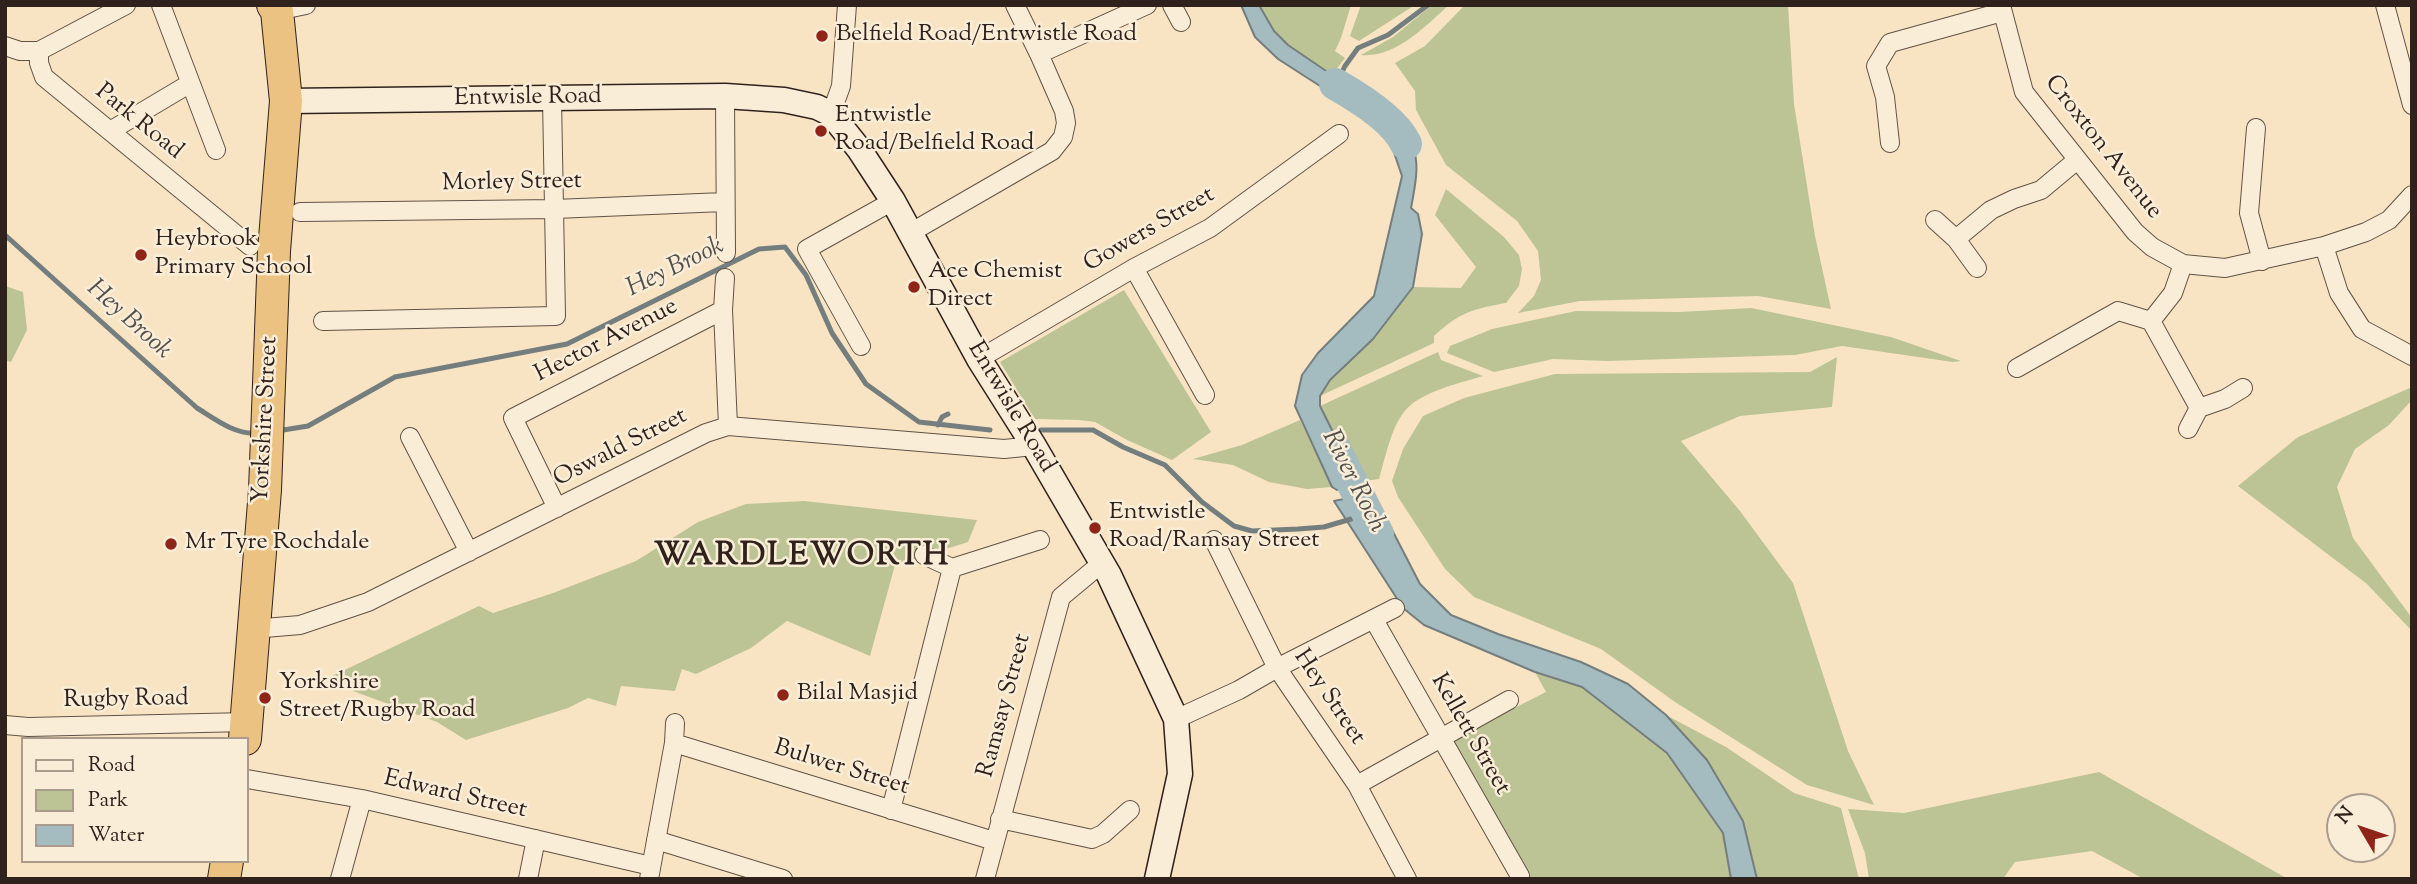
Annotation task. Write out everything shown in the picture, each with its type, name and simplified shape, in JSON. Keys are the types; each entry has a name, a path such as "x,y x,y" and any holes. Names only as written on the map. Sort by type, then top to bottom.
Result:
{"highway":[{"name":"Yorkshire Street","path":"246,731 265,490 274,251 286,101 285,7"}],"main road":[{"name":"Entwisle Road","path":"286,101 726,96 784,100 817,107 831,114 859,149 893,201 979,359 1034,446 1102,564 1175,719 1180,774 1157,879"}],"street":[{"path":"5,46 20,51 39,51 126,5"},
{"path":"161,5 216,150"},
{"path":"831,114 841,86 847,5"},
{"path":"910,233 1052,151 1063,138 1066,123 1064,111 1040,54 1015,5"},
{"path":"1040,54 1147,5"},
{"path":"1172,5 1181,22"},
{"path":"2385,5 2408,77 2412,105"},
{"path":"1891,143 1885,97 1876,66 1889,44 2002,8"},
{"name":"Croxton Avenue","path":"2002,8 2024,92 2135,232 2152,247 2183,264 2225,268 2324,246 2366,232 2389,220 2412,195"},
{"name":"Park Road","path":"39,51 44,77 250,246"},
{"path":"110,131 189,84"},
{"path":"726,96 726,253"},
{"path":"323,321 346,328 556,316 552,99"},
{"path":"2256,128 2249,213 2262,261"},
{"name":"Gowers Street","path":"979,359 1134,268 1210,228 1339,134"},
{"path":"1956,239 1991,210 2041,190 2077,160"},
{"path":"861,346 807,249 893,201"},
{"name":"Morley Street","path":"300,212 555,209 724,202"},
{"path":"1936,220 1956,239 1977,268"},
{"path":"2324,246 2339,293 2362,329 2412,356"},
{"path":"2151,321 2173,293 2183,264"},
{"path":"1134,268 1205,395"},
{"path":"725,278 723,310 728,426"},
{"name":"Hector Avenue","path":"558,508 513,418 723,310"},
{"path":"2017,368 2118,311 2151,321 2199,408"},
{"path":"2188,429 2199,408 2225,399 2243,388"},
{"name":"Oswald Street","path":"253,629 300,625 353,608 706,433 728,426 1004,449 1034,446"},
{"path":"410,437 469,552"},
{"path":"924,555 952,568 1040,540"},
{"name":"Hey Street","path":"1214,540 1277,668 1357,785 1406,879"},
{"name":"Ramsay Street","path":"985,879 1061,597 1102,564"},
{"path":"891,810 952,568"},
{"path":"1175,719 1239,690 1395,608"},
{"name":"Kellett Street","path":"1374,620 1520,876"},
{"path":"1357,785 1509,699"},
{"path":"650,872 674,743 675,723"},
{"name":"Rugby Road","path":"5,725 246,731"},
{"name":"Bulwer Street","path":"674,743 994,841"},
{"name":"Edward Street","path":"248,779 362,799 536,839 650,872"},
{"path":"340,879 362,799"},
{"path":"1000,819 1092,839 1103,834 1130,810"},
{"path":"528,879 536,839"},
{"path":"656,840 783,879"}],"green space":[{"path":"1259,5 1351,5 1335,51 1345,58 1332,75 1288,45 1274,31"},
{"path":"1361,5 1415,5 1359,41 1350,36"},
{"path":"1432,5 1449,5 1398,46 1374,55 1361,55 1393,37"},
{"path":"1465,5 1788,5 1794,104 1815,236 1831,309 1758,296 1580,301 1518,313 1534,296 1541,280 1538,251 1517,221 1446,165 1416,110 1415,91 1395,63 1425,46"},
{"path":"1446,189 1504,237 1519,255 1522,269 1519,286 1506,303 1476,310 1452,322 1434,336 1434,343 1320,396 1330,380 1373,339 1413,287 1461,288 1476,267 1435,215"},
{"path":"5,286 23,292 27,330 11,362 5,360"},
{"path":"1124,290 1211,432 1172,460 1095,422 1035,419 1000,362"},
{"path":"1751,308 1891,337 1961,361 1842,346 1795,355 1607,361 1553,359 1494,372 1447,353 1450,346 1492,329 1576,311 1680,312"},
{"path":"1438,352 1441,360 1483,376 1441,389 1411,405 1395,426 1379,479 1357,482 1320,406"},
{"path":"1837,357 1832,407 1740,416 1681,441 1740,511 1793,583 1848,751 1874,805 1807,785 1675,702 1601,649 1474,597 1445,569 1398,497 1392,481 1403,449 1423,416 1464,398 1555,374 1810,372"},
{"path":"2412,387 2412,400 2389,425 2355,449 2337,487 2353,538 2412,618 2412,631 2367,584 2238,486 2298,437"},
{"path":"1300,420 1332,487 1307,489 1269,482 1233,465 1193,459 1242,445"},
{"path":"804,501 977,520 968,542 895,565 870,656 787,621 751,648 696,674 682,669 675,691 621,686 616,706 588,698 568,708 466,740 437,722 353,691 351,685 332,676 479,606 493,613 636,561 698,522 746,504"},
{"path":"1535,672 1582,687 1667,753 1723,833 1731,879 1526,879 1453,739 1546,692"},
{"path":"1666,715 1726,747 1794,793 1841,808 1859,879 1757,879 1743,821 1707,760"},
{"path":"2099,772 2288,879 2144,879 2092,851 2015,862 2003,879 1869,879 1865,853 1848,809 1904,813"}],"water":[{"path":"1241,5 1259,5 1274,31 1288,45 1332,75 1373,95 1378,101 1362,113 1278,59 1255,37"},
{"path":"1385,107 1405,133 1415,153 1416,176 1411,208 1418,214 1422,234 1413,287 1373,339 1330,380 1320,396 1320,406 1360,486 1337,490 1332,487 1295,406 1302,375 1318,353 1374,296 1402,176 1390,141 1370,118"},
{"path":"1373,493 1420,584 1451,615 1581,662 1628,684 1666,715 1707,760 1743,821 1757,879 1731,879 1723,833 1667,753 1582,687 1535,672 1424,625 1403,608 1334,501"}],"waterway":[{"path":"1337,82 1358,48 1388,35 1428,5"},
{"name":"River Roch","path":"1335,84 1385,118 1406,144"},
{"name":"Hey Brook","path":"5,235 197,408 233,429 257,433"},
{"name":"Hey Brook","path":"277,431 308,426 395,377 567,344 759,249 785,247 806,275 832,333 866,384 919,422 990,430"},
{"path":"938,425 942,417 948,414"},
{"name":"Hey Brook","path":"1041,430 1093,430 1123,447 1165,465 1202,502 1234,526 1252,531 1298,529 1324,527 1351,519"},
{"name":"River Roch","path":"1335,449 1378,534"}],"place":[{"name":"Belfield Road/Entwistle Road","path":"822,36"},
{"name":"Entwistle Road/Belfield Road","path":"821,131"},
{"name":"Heybrook Primary School","path":"141,255"},
{"name":"Ace Chemist Direct","path":"914,287"},
{"name":"Entwistle Road/Ramsay Street","path":"1095,528"},
{"name":"Mr Tyre Rochdale","path":"171,544"},
{"name":"Bilal Masjid","path":"783,695"},
{"name":"Yorkshire Street/Rugby Road","path":"265,698"}],"district":[{"name":"WARDLEWORTH","path":"802,559"}]}
